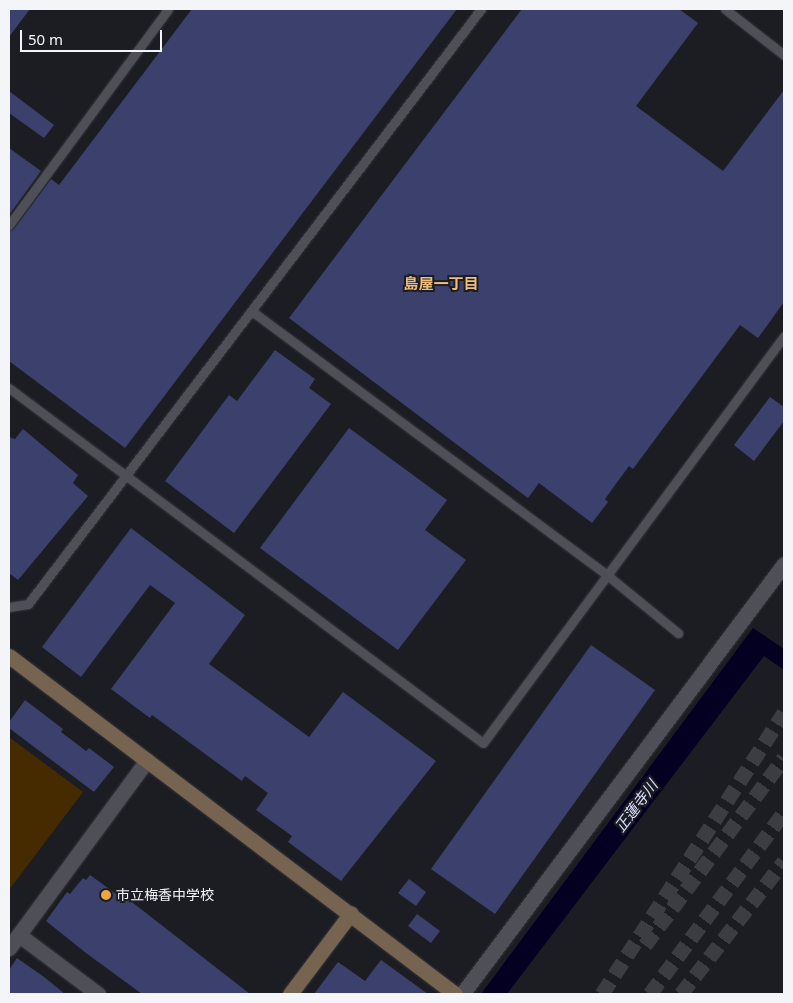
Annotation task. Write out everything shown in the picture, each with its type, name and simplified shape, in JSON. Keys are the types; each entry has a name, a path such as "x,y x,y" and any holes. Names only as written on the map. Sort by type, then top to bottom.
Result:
{"street":[{"path":"462,994 784,564"},
{"path":"9,656 351,913 455,994"},
{"path":"9,948 147,760"},
{"path":"290,994 351,913"},
{"path":"19,934 98,994"}],"lane":[{"path":"9,225 168,9"},
{"path":"9,607 28,604 253,312 481,9"},
{"path":"725,9 784,55"},
{"path":"253,312 607,575 678,633"},
{"path":"9,388 483,744 784,336"}],"shaded area":[{"path":"9,737 83,792 9,890"}],"water":[{"name":"正蓮寺川","path":"753,628 784,649 784,670 764,656 507,994 481,994"}],"building":[{"path":"9,9 30,9 9,37"},
{"path":"192,9 457,9 125,448 9,361 9,231 14,229 51,179 59,185"},
{"path":"522,9 679,9 698,23 636,106 723,171 784,90 784,302 758,338 740,325 633,469 629,466 605,499 608,502 592,523 539,483 528,498 289,318"},
{"path":"9,91 54,125 44,138 9,113"},
{"path":"9,148 41,171 9,215"},
{"path":"275,350 315,379 309,388 331,404 234,533 165,481 229,395 237,401"},
{"path":"770,397 784,407 784,421 754,461 734,445"},
{"path":"349,428 447,500 425,530 466,560 398,650 260,548"},
{"path":"23,429 78,475 73,483 88,496 18,580 9,573 9,437 15,439"},
{"path":"131,528 245,615 209,664 309,737 343,692 436,761 341,881 288,842 292,836 256,810 268,793 245,776 242,781 152,715 150,718 111,689 175,603 150,585 81,677 42,647"},
{"path":"591,645 655,690 495,914 431,869"},
{"path":"25,700 63,729 61,732 86,751 89,748 114,767 94,792 9,728 9,722"},
{"name":"市立梅香中学校","path":"90,875 126,901 128,899 250,994 142,994 86,953 46,921 67,892 70,894 83,878 86,880"},
{"path":"409,879 426,892 416,906 398,893"},
{"path":"417,914 440,931 431,943 408,926"},
{"path":"17,958 65,994 9,994 9,970"},
{"path":"381,960 428,994 314,994 338,962 365,981"}],"tunnel":[{"path":"602,994 784,713"},
{"path":"645,945 784,758"},
{"path":"650,994 784,812"},
{"path":"681,994 784,861"}],"place":[{"name":"市立梅香中学校","path":"106,895"}],"district":[{"name":"島屋一丁目","path":"441,284"}]}
